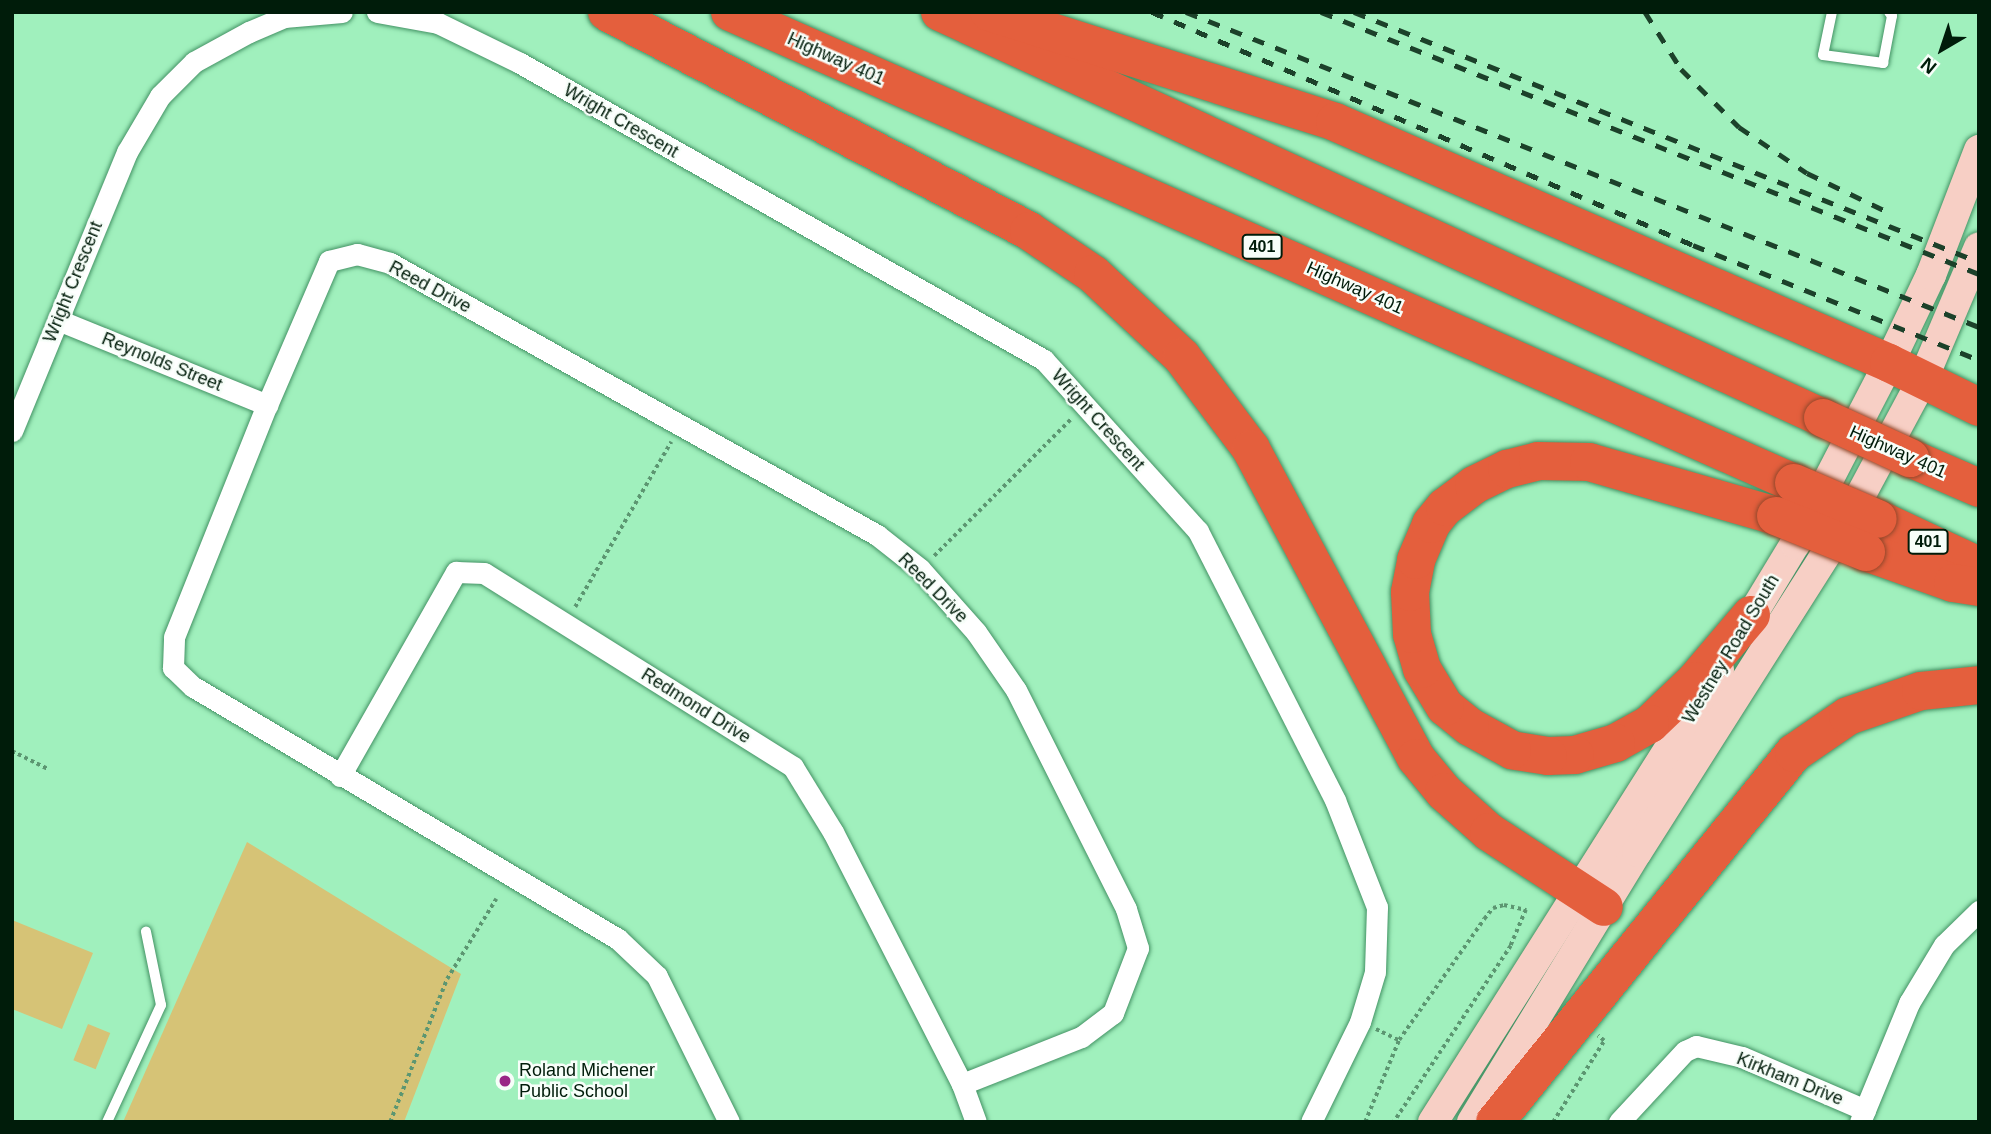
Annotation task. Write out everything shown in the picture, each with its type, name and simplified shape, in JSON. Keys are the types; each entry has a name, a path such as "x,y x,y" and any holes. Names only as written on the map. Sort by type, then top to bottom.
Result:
{"highway":[{"path":"607,12 1029,231 1093,274 1182,357 1251,449 1416,758 1444,792 1489,832 1590,899"},
{"name":"Highway 401","path":"730,12 1794,483 1872,536 1979,566"},
{"name":"Highway 401","path":"940,12 1979,488"},
{"path":"989,12 1335,122 1906,371 1979,407"},
{"path":"1751,615 1695,681 1650,724 1616,743 1575,755 1548,756 1512,750 1470,727 1445,707 1422,669 1412,634 1410,592 1416,560 1431,524 1445,507 1475,485 1507,469 1538,461 1590,462 1776,516 1872,536 1953,583 1979,587"},
{"path":"1494,1122 1794,753 1848,716 1921,691 1979,685"}],"main road":[{"name":"Westney Road South","path":"1433,1122 1495,1028 1590,899 1816,574 1906,371 1931,275 1979,150"},
{"name":"Westney Road South","path":"1472,1122 1691,716 1795,544 1906,371 1979,247"}],"street":[{"name":"Wright Crescent","path":"12,431 127,152 160,96 194,62 283,15 342,12"},
{"name":"Wright Crescent","path":"377,12 438,23 520,62 1044,360 1198,531 1335,800 1377,908 1375,972 1360,1022 1311,1122"},
{"name":"Reed Drive","path":"729,1122 657,976 618,939 193,687 173,668 174,636 267,405 329,261 357,254 390,264 877,535 920,569 976,632 1016,690 1126,909 1138,948 1113,1013 1081,1037 962,1084"},
{"name":"Reynolds Street","path":"58,320 267,405"},
{"name":"Redmond Drive","path":"340,776 456,572 484,573 793,767 833,832 962,1084 976,1122"},
{"path":"1863,1116 1909,1003 1944,945 1979,911"},
{"name":"Kirkham Drive","path":"1619,1122 1685,1051 1696,1046 1742,1057 1863,1116"}],"lane":[{"path":"1832,12 1823,55 1883,63 1892,16 1889,12"},
{"path":"107,1122 161,1005 146,933"}],"path":[{"path":"920,569 1068,423 1083,404"},
{"path":"575,607 680,425"},
{"path":"12,751 48,769"},
{"path":"390,1122 447,979 496,898"},
{"path":"1365,1122 1399,1040 1484,919 1493,908 1504,905 1526,910 1511,946 1394,1122"},
{"path":"1553,1122 1604,1041 1591,1029"}],"shaded area":[{"path":"247,842 461,974 404,1122 123,1122"},
{"path":"12,920 93,953 62,1029 12,1009"},
{"path":"88,1024 110,1033 96,1069 73,1060"}],"railway":[{"path":"1152,12 1693,245 1979,360"},
{"path":"1186,12 1979,327"},
{"path":"1321,12 1979,274"},
{"path":"1354,12 1979,262"},
{"path":"1645,12 1681,69 1739,127 1807,173 1886,211"}],"place":[{"name":"Roland Michener Public School","path":"505,1081"}]}
